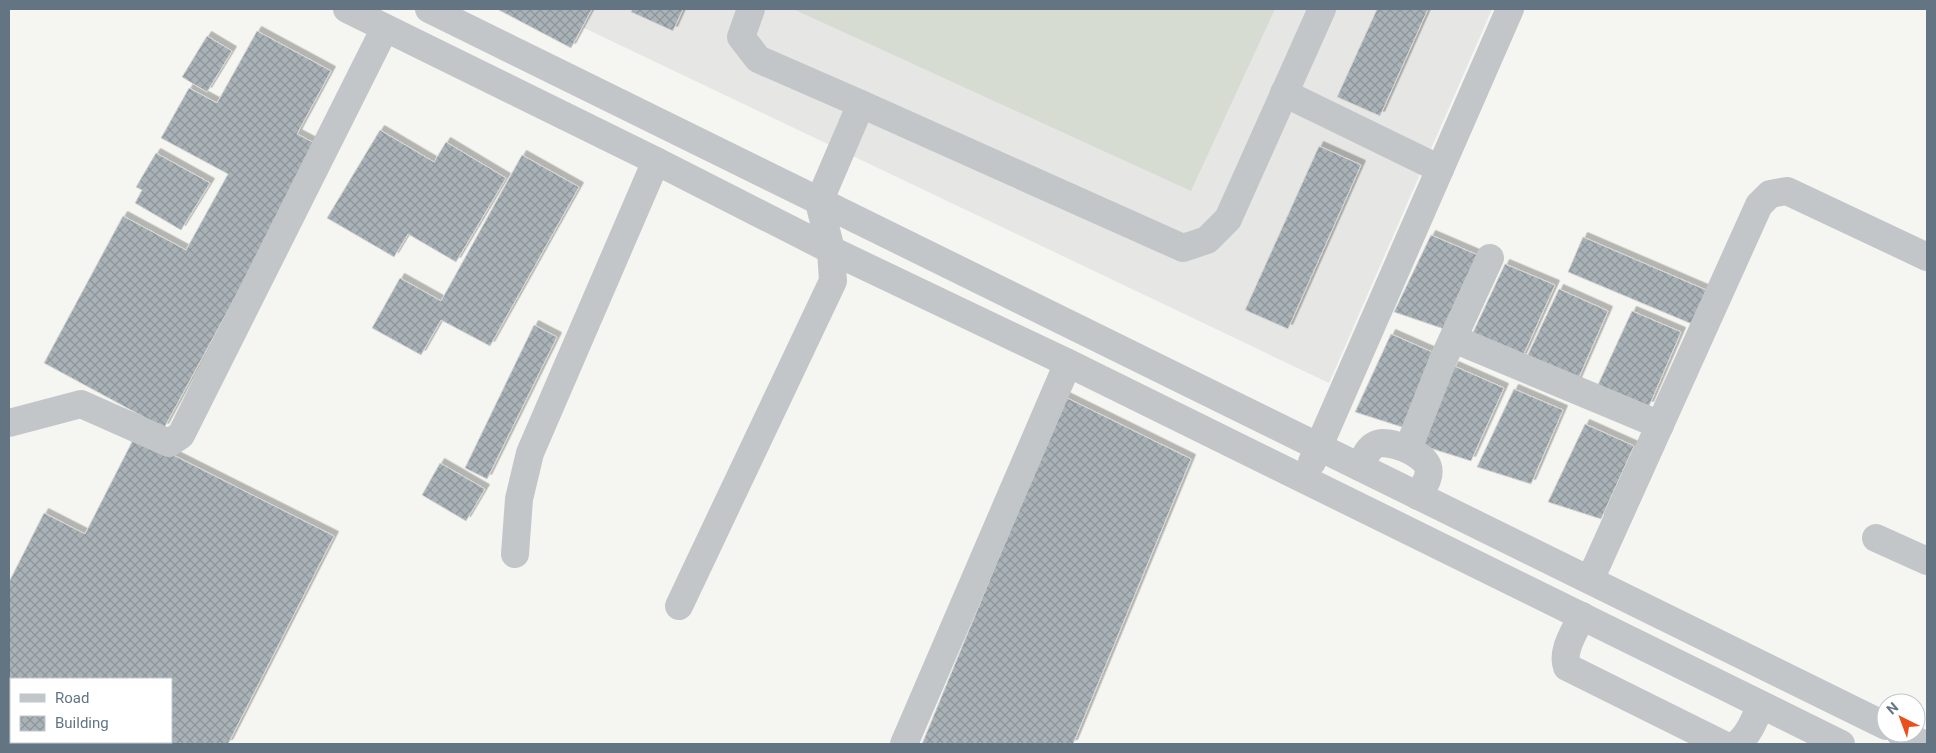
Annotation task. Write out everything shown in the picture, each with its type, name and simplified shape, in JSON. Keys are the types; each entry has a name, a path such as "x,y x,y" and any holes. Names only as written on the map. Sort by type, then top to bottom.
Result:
{"street":[{"path":"347,9 656,161 831,250 1068,363 1841,744"},
{"path":"429,9 1876,721"},
{"path":"751,9 741,37 758,59 1183,248 1207,240 1228,219 1322,9"},
{"path":"1305,480 1318,446 1510,9"},
{"path":"9,423 81,404 168,443 177,439 190,418 385,28"},
{"path":"1284,93 1440,169"},
{"path":"679,606 833,281 831,250 819,202 861,104"},
{"path":"515,554 519,499 530,453 656,161"},
{"path":"1590,580 1759,205 1770,194 1787,191 1927,256"},
{"path":"1408,449 1443,360 1490,258"},
{"path":"1454,339 1660,425"},
{"path":"904,744 1068,363"},
{"path":"1360,467 1367,452 1373,445 1382,442 1408,449 1424,460 1428,468 1428,479 1418,496"},
{"path":"1876,538 1927,561"},
{"path":"1582,616 1564,660 1567,667 1722,744"},
{"path":"1737,744 1752,725 1761,705"}],"shaded area":[{"path":"588,9 1492,9 1329,383 580,26"},
{"path":"793,9 1275,9 1191,191"}],"building":[{"path":"497,9 592,9 571,48"},
{"path":"632,9 683,9 673,31 631,12"},
{"path":"1377,9 1428,9 1380,116 1337,97"},
{"path":"257,31 331,71 297,134 318,145 164,428 44,363 123,216 186,250 228,174 161,138 189,88 217,103"},
{"path":"207,36 232,51 207,92 182,77"},
{"path":"380,130 434,162 446,142 506,178 456,262 408,234 394,257 327,218"},
{"path":"1319,146 1361,165 1288,329 1245,310"},
{"path":"156,153 210,183 181,230 135,203 142,190 136,187"},
{"path":"522,155 579,187 490,346 441,320 421,355 372,328 400,278 441,301"},
{"path":"1431,235 1480,256 1447,330 1394,312"},
{"path":"1583,237 1713,293 1699,327 1568,272"},
{"path":"1505,264 1555,285 1522,358 1469,341"},
{"path":"1559,289 1608,311 1576,384 1522,367"},
{"path":"1632,311 1681,332 1649,406 1596,389"},
{"path":"534,325 557,337 487,479 465,468"},
{"path":"1391,334 1441,356 1408,429 1355,412"},
{"path":"1454,366 1504,388 1471,461 1417,444"},
{"path":"1514,389 1563,410 1531,484 1477,467"},
{"path":"1065,397 1191,459 1073,744 922,744"},
{"path":"1585,424 1634,446 1601,519 1548,502"},
{"path":"135,436 334,536 228,744 9,744 9,582 44,513 85,534"},
{"path":"440,463 485,489 466,521 422,495"}]}
